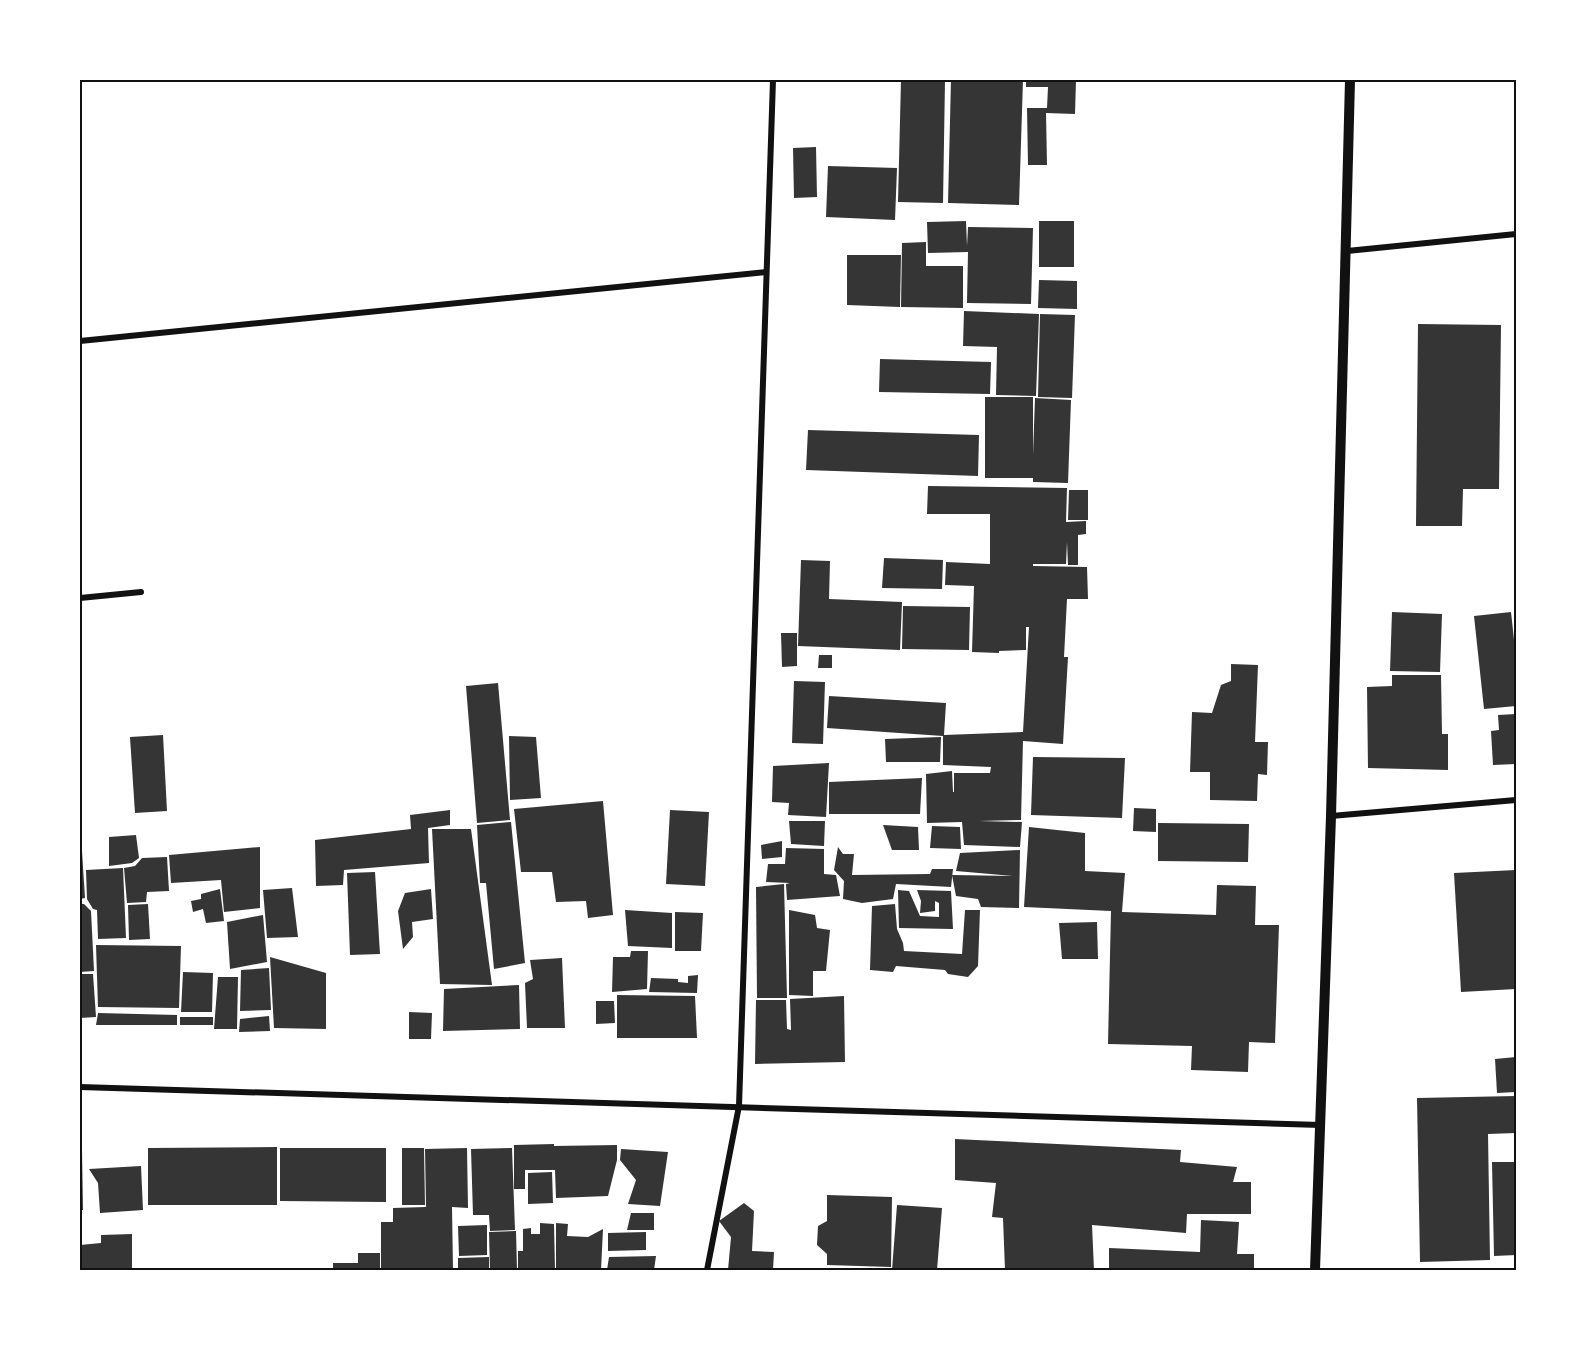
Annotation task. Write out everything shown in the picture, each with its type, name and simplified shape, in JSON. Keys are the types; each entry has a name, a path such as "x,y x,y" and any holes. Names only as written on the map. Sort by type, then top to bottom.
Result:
{"street":[{"path":"706,1270 740,1106 773,80"},
{"path":"1315,1270 1331,816 1350,80"},
{"path":"1347,251 1516,234"},
{"path":"80,341 766,272"},
{"path":"80,598 141,592"},
{"path":"1331,816 1516,800"},
{"path":"80,1087 1321,1125"}],"building":[{"path":"901,80 945,80 943,203 898,202"},
{"path":"951,80 1023,80 1019,205 948,203"},
{"path":"1026,80 1076,80 1075,114 1046,113 1047,165 1028,165 1027,108 1047,108 1048,87 1026,87"},
{"path":"816,147 817,197 794,198 793,148"},
{"path":"828,166 897,168 895,220 826,217"},
{"path":"966,221 967,246 968,227 1033,228 1031,304 967,303 968,252 928,253 927,222"},
{"path":"1039,221 1074,221 1074,267 1039,267"},
{"path":"926,242 926,266 963,266 963,308 901,307 902,243"},
{"path":"847,255 901,255 900,307 847,305"},
{"path":"1039,280 1077,281 1077,309 1038,308"},
{"path":"964,311 1039,314 1036,396 996,395 997,347 963,346"},
{"path":"1040,314 1075,315 1072,398 1038,397"},
{"path":"1418,324 1501,325 1499,489 1463,489 1462,526 1416,526"},
{"path":"880,359 991,362 990,394 879,392"},
{"path":"985,397 1033,397 1033,455 1035,398 1071,400 1068,483 1033,482 1033,478 985,478"},
{"path":"808,430 979,435 978,476 806,470"},
{"path":"928,486 1067,488 1066,522 1086,521 1086,534 1078,535 1078,565 1068,565 1067,542 1066,564 1033,564 1033,566 1087,567 1088,599 1067,599 1064,657 1068,657 1063,744 1023,741 1021,820 979,821 1022,822 1020,847 964,845 962,822 927,823 926,774 952,771 954,792 954,773 990,773 991,767 943,765 943,736 827,728 829,696 946,703 944,735 1023,732 1029,627 1026,627 1026,650 999,651 999,653 972,652 974,586 945,585 946,562 990,564 990,514 927,514"},
{"path":"1069,490 1088,490 1088,520 1068,520"},
{"path":"884,558 943,560 942,589 882,588"},
{"path":"801,560 830,561 829,599 902,602 900,650 798,646"},
{"path":"903,606 970,607 969,650 902,649"},
{"path":"1392,612 1442,614 1440,672 1390,671"},
{"path":"1511,612 1516,658 1516,706 1484,709 1474,616"},
{"path":"781,633 797,633 797,666 782,667"},
{"path":"819,655 832,655 832,668 818,668"},
{"path":"1231,664 1258,665 1255,742 1268,742 1267,775 1258,774 1257,801 1210,800 1210,772 1190,772 1192,712 1212,713 1221,685 1231,681"},
{"path":"1392,675 1441,675 1442,734 1448,734 1448,770 1368,768 1367,687 1392,686"},
{"path":"794,681 825,682 823,744 792,743"},
{"path":"498,683 510,820 477,823 466,686"},
{"path":"1516,714 1516,764 1493,765 1491,731 1499,730 1498,715"},
{"path":"163,735 167,811 135,813 130,737"},
{"path":"509,736 536,737 541,798 510,800"},
{"path":"941,737 940,762 886,762 885,739"},
{"path":"1033,757 1125,758 1122,818 1031,815"},
{"path":"829,763 826,817 788,815 789,803 772,802 773,766"},
{"path":"922,778 920,814 829,814 829,782"},
{"path":"603,801 613,915 588,918 586,901 556,902 552,872 521,872 514,809"},
{"path":"1134,808 1156,809 1156,832 1133,831"},
{"path":"450,810 450,825 428,828 429,863 344,870 343,885 316,886 315,840 411,829 410,815"},
{"path":"670,810 709,812 705,886 666,884"},
{"path":"789,821 825,821 824,846 791,844"},
{"path":"511,822 525,963 494,969 486,883 480,883 477,825"},
{"path":"1158,823 1249,824 1248,862 1158,861"},
{"path":"883,825 918,827 919,850 892,850"},
{"path":"932,826 960,827 961,849 930,848"},
{"path":"1029,827 1085,833 1085,871 1125,873 1122,912 1216,915 1217,885 1256,886 1255,925 1279,925 1275,1043 1249,1042 1248,1072 1191,1070 1192,1046 1108,1044 1111,911 1024,907"},
{"path":"432,829 471,829 492,985 440,984"},
{"path":"136,835 139,858 132,863 109,866 109,837"},
{"path":"80,836 85,898 80,899"},
{"path":"782,841 782,857 762,859 761,845"},
{"path":"260,847 260,908 224,912 221,880 171,883 169,855"},
{"path":"838,847 843,854 854,854 852,875 930,874 932,869 953,869 951,887 896,884 893,899 862,903 843,899 844,881 834,870"},
{"path":"786,848 824,849 824,874 836,875 840,896 787,900 786,884 790,883 766,882 768,864 785,864"},
{"path":"1020,850 1019,908 981,907 978,899 956,896 952,875 1013,876 956,871 960,853"},
{"path":"167,857 169,891 147,892 146,902 127,903 124,868 135,866 142,858"},
{"path":"123,868 126,938 98,939 97,910 93,909 87,899 86,870"},
{"path":"1516,870 1516,989 1461,992 1454,873"},
{"path":"375,872 380,954 350,955 347,873"},
{"path":"784,884 787,998 757,998 756,887"},
{"path":"292,888 298,937 267,938 263,890"},
{"path":"220,889 224,921 206,923 203,909 193,912 191,901 201,899 201,894"},
{"path":"431,889 433,919 412,922 413,937 403,949 398,911 405,893"},
{"path":"898,890 909,891 920,916 939,917 939,903 935,901 935,911 920,913 921,901 917,890 951,891 953,929 899,928"},
{"path":"80,904 84,904 91,911 94,971 80,972"},
{"path":"148,904 150,939 129,940 128,905"},
{"path":"895,904 897,929 904,951 962,954 965,910 980,910 978,966 968,977 948,974 945,970 896,966 893,972 870,970 872,906"},
{"path":"625,910 672,913 672,948 628,946"},
{"path":"789,910 815,915 817,928 830,930 826,971 813,971 813,996 789,995"},
{"path":"675,912 703,913 701,951 675,951"},
{"path":"263,915 267,962 230,969 227,922"},
{"path":"1097,922 1098,959 1062,959 1059,923"},
{"path":"96,945 181,946 179,1008 98,1007"},
{"path":"631,951 648,951 647,989 612,992 613,957 630,957"},
{"path":"270,957 326,973 326,1029 274,1028"},
{"path":"562,958 565,1028 527,1028 525,983 533,979 530,960"},
{"path":"269,968 271,1010 240,1011 241,970"},
{"path":"183,972 213,973 212,1012 181,1012"},
{"path":"80,974 93,974 96,1017 80,1018"},
{"path":"698,975 697,993 649,992 651,978 678,979 678,982 688,983 688,976"},
{"path":"218,977 238,977 237,1029 214,1029"},
{"path":"519,985 520,1029 443,1031 444,989"},
{"path":"617,995 695,996 697,1038 617,1038"},
{"path":"844,996 845,1062 755,1064 756,1000 786,1000 787,1029 791,1030 790,999"},
{"path":"596,1001 614,1001 615,1023 596,1024"},
{"path":"409,1012 432,1013 431,1039 409,1039"},
{"path":"98,1013 177,1015 177,1025 96,1025"},
{"path":"269,1016 270,1031 239,1032 240,1019"},
{"path":"180,1017 213,1017 213,1025 180,1025"},
{"path":"1516,1057 1516,1092 1497,1093 1495,1059"},
{"path":"1516,1096 1516,1133 1488,1134 1490,1260 1420,1262 1417,1098"},
{"path":"955,1139 1181,1150 1180,1162 1237,1167 1233,1182 1251,1182 1251,1214 1187,1214 1186,1233 1092,1225 1094,1270 1005,1270 1003,1218 992,1217 996,1183 955,1180"},
{"path":"554,1144 554,1146 617,1145 617,1160 608,1196 556,1198 555,1170 525,1170 525,1189 514,1189 514,1145"},
{"path":"277,1147 277,1205 148,1205 148,1148"},
{"path":"280,1148 386,1148 386,1202 280,1201"},
{"path":"402,1148 424,1148 425,1205 402,1205"},
{"path":"467,1148 468,1208 452,1207 453,1270 381,1270 381,1222 393,1222 393,1208 426,1207 425,1149"},
{"path":"512,1148 515,1230 490,1231 489,1215 473,1215 471,1149"},
{"path":"621,1149 668,1152 660,1206 628,1204 636,1180 620,1160"},
{"path":"80,1150 82,1150 83,1210 80,1210"},
{"path":"1492,1162 1516,1162 1516,1255 1494,1256"},
{"path":"141,1166 143,1210 100,1213 98,1183 89,1169"},
{"path":"552,1172 553,1203 528,1204 528,1173"},
{"path":"827,1195 892,1197 891,1267 827,1265 827,1254 817,1245 818,1226 827,1221"},
{"path":"744,1203 754,1211 752,1251 774,1252 773,1270 728,1270 731,1237 719,1221"},
{"path":"897,1205 942,1208 937,1270 892,1270"},
{"path":"631,1213 654,1213 654,1230 627,1230"},
{"path":"1201,1220 1239,1222 1237,1254 1254,1254 1254,1270 1109,1270 1109,1248 1200,1252"},
{"path":"540,1223 554,1224 555,1270 518,1270 518,1251 523,1251 523,1229 531,1228 531,1234 540,1234"},
{"path":"556,1223 568,1224 567,1236 588,1237 603,1229 601,1270 556,1270"},
{"path":"487,1225 487,1255 459,1256 458,1226"},
{"path":"516,1231 517,1270 490,1270 489,1232"},
{"path":"646,1232 646,1250 608,1251 608,1233"},
{"path":"132,1234 132,1270 80,1270 80,1245 101,1243 101,1235"},
{"path":"358,1253 380,1253 380,1270 333,1270 333,1263 358,1263"},
{"path":"656,1256 654,1270 607,1270 609,1257"},
{"path":"489,1257 489,1270 458,1270 458,1258"}]}
